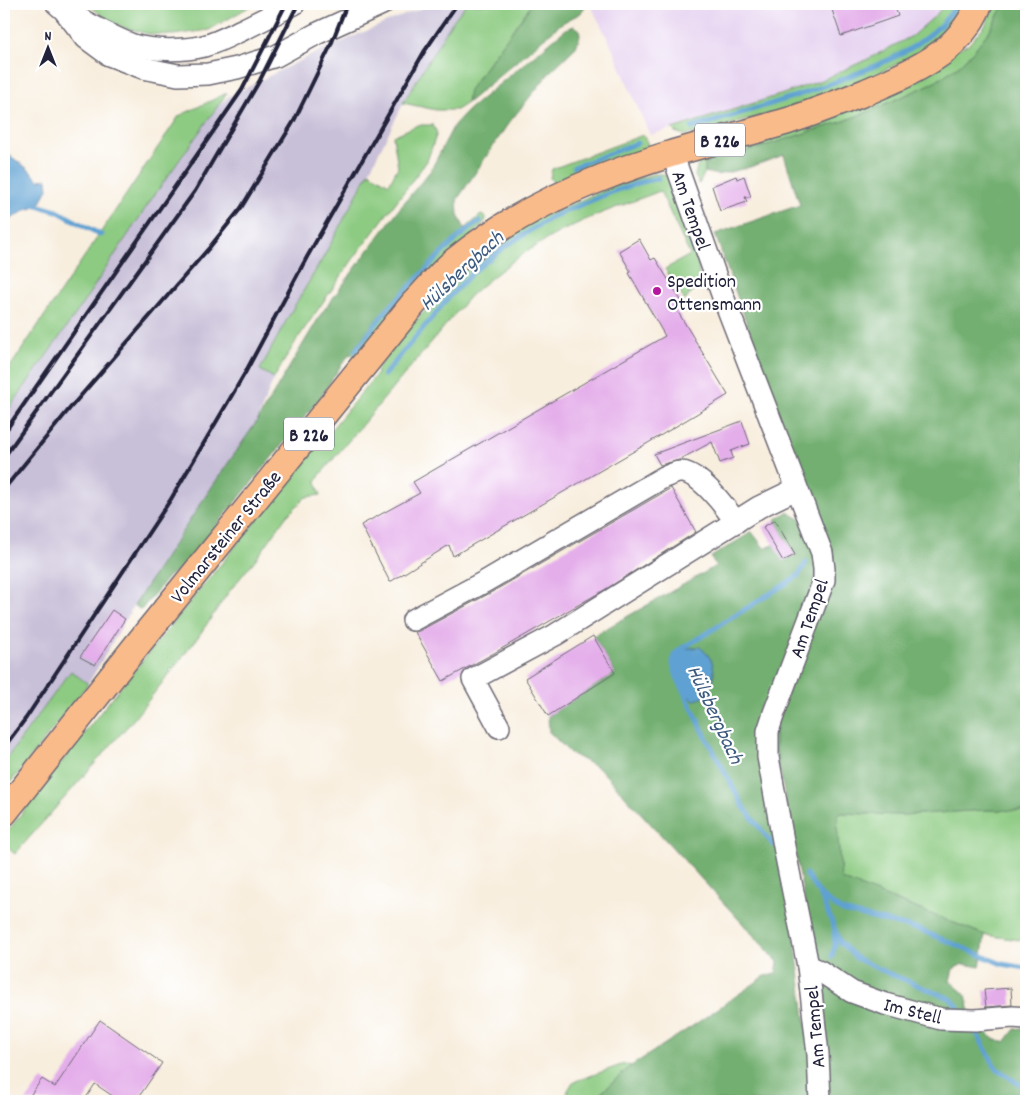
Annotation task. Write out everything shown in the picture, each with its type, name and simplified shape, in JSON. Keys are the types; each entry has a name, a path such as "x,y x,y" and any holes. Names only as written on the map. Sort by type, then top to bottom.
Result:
{"main road":[{"name":"Volmarsteiner Straße","path":"4,813 137,645 414,303 455,260 524,214 605,176 672,153 790,120 840,102 914,70 947,48 975,15 979,4"}],"street":[{"path":"61,7 115,37 146,48 161,50 204,46 294,4"},
{"path":"61,7 86,38 110,55 143,68 178,75 208,74 237,68 276,56 316,34 382,4"},
{"name":"Am Tempel","path":"672,153 722,294 822,553 824,580 768,732 768,757 784,852 808,966 818,1054 820,1101"},
{"path":"413,620 486,581 664,477 681,472 694,476 716,495 736,522"},
{"path":"499,727 473,679 555,635 758,507 796,489"},
{"name":"Im Stell","path":"808,966 820,971 852,992 885,1004 941,1019 1026,1018"}],"shaded area":[{"path":"432,4 466,4 450,25 409,92 323,258 292,310 260,370 274,378 257,421 134,605 88,684 71,671 4,762 4,416 73,318 151,200 217,107 228,97 320,51"},
{"path":"590,4 945,4 935,16 912,36 822,80 760,102 650,135 613,49"}],"green space":[{"path":"87,4 254,4 209,30 173,35 149,34 122,27"},
{"path":"466,4 531,5 469,90 467,103 456,110 436,110 403,103 450,25"},
{"path":"530,4 587,4 581,13 562,23 467,103 469,90"},
{"path":"945,4 962,4 949,24 934,40 937,41 922,52 860,82 782,110 704,132 684,135 672,129 783,94 822,80 868,59 912,36 935,16"},
{"path":"996,4 1004,4 990,30 961,64 935,82 844,121 715,159 705,164 705,172 699,184 695,176 697,167 704,157 969,44 985,25"},
{"path":"1004,4 1026,4 1026,131 1022,134 1026,141 1026,811 988,810 902,815 839,813 837,825 841,879 985,935 980,967 963,964 953,969 950,981 966,995 971,1016 887,1001 816,962 773,734 823,593 795,459 715,234 800,205 784,155 750,167 717,175 705,172 705,164 715,159 844,121 935,82 961,64 975,49 990,30"},
{"path":"574,26 579,29 580,36 576,47 551,71 508,124 457,200 458,215 465,229 385,309 342,364 319,399 183,566 169,576 141,610 134,605 257,421 321,314 403,204 431,170 454,125 468,110 566,29"},
{"path":"227,93 151,200 73,318 4,416 4,376 179,116"},
{"path":"418,125 433,125 437,133 427,161 356,255 296,341 274,378 260,370 369,172 389,184 398,167 393,136"},
{"path":"643,135 648,149 609,161 559,181 552,181 550,178 552,169"},
{"path":"653,174 663,174 670,177 698,253 699,275 696,286 685,301 665,269 690,255 660,191 597,215 560,232 524,253 491,278 470,296 320,475 316,482 321,495 306,497 286,517 259,555 228,593 196,640 133,720 15,854 4,845 4,836 107,704 377,374 376,370 413,324 448,286 475,260 533,221 613,186"},
{"path":"481,215 485,216 486,220 481,226 357,354 350,354 385,309 450,242"},
{"path":"787,512 804,521 820,565 772,700 788,887 816,1101 592,1101 631,1066 765,976 776,974 778,962 600,769 570,753 549,732 548,716 615,673 593,636 716,566 711,557 751,531 765,549 785,538 775,520"},
{"path":"71,671 88,684 4,791 4,762"},
{"path":"988,810 1026,811 1026,941 985,935 841,879 837,825 839,813 902,815"},
{"path":"817,982 979,1025 990,1036 1001,1042 1005,1042 1015,1029 1026,1027 1026,1101 822,1101"},
{"path":"624,1064 631,1066 592,1101 572,1101 567,1092 573,1082"}],"water":[{"path":"4,153 39,180 47,179 48,189 39,206 26,210 4,223"},
{"path":"700,647 710,658 714,675 706,695 694,700 686,694 679,684 674,658 680,650"}],"building":[{"path":"830,4 894,4 898,16 841,36"},
{"path":"736,176 737,179 744,176 751,197 745,197 747,202 720,211 712,186"},
{"path":"639,239 651,260 655,258 682,302 675,307 728,395 453,556 449,545 390,582 361,525 420,493 413,482 665,336 629,273 631,272 619,251"},
{"path":"742,421 750,444 731,451 733,458 720,463 712,442 679,460 660,465 654,454"},
{"path":"671,488 696,532 606,589 443,681 415,632 492,592"},
{"path":"775,520 795,555 783,561 763,527"},
{"path":"112,610 125,619 95,665 80,657"},
{"path":"593,636 615,673 548,716 525,678"},
{"path":"1011,988 1012,1005 986,1007 984,990"},
{"path":"100,1020 162,1063 136,1101 120,1101 95,1084 84,1101 26,1101 42,1079 55,1087"}],"waterway":[{"path":"692,128 815,89 889,60 905,52 931,34 957,4"},
{"path":"574,167 637,143"},
{"name":"Hülsbergbach","path":"384,375 450,296 473,272 504,247 552,217 607,194 659,178"},
{"name":"Hülsbergbach","path":"39,206 57,211 101,235"},
{"path":"355,351 386,311 440,255 461,235 480,221"},
{"name":"Hülsbergbach","path":"686,223 695,253"},
{"name":"Hülsbergbach","path":"773,845 743,806 707,739 677,677 673,664 674,655 679,650 798,576 806,563"},
{"name":"Hülsbergbach","path":"806,874 821,896 840,942 856,958 951,999 958,1007"},
{"path":"821,896 842,911 918,929 1002,964 1026,968"},
{"path":"832,957 835,944 834,933"},
{"name":"Hülsbergbach","path":"976,1032 996,1068 1026,1089"}],"railway":[{"path":"4,433 242,90 286,4"},
{"path":"4,457 195,191 260,80 298,4"},
{"path":"4,489 71,407 209,248 241,208 294,121 330,47 347,4"},
{"path":"4,747 26,718 171,499 245,373 307,257 424,52 457,4"}],"place":[{"name":"Spedition Ottensmann","path":"657,291"}]}
